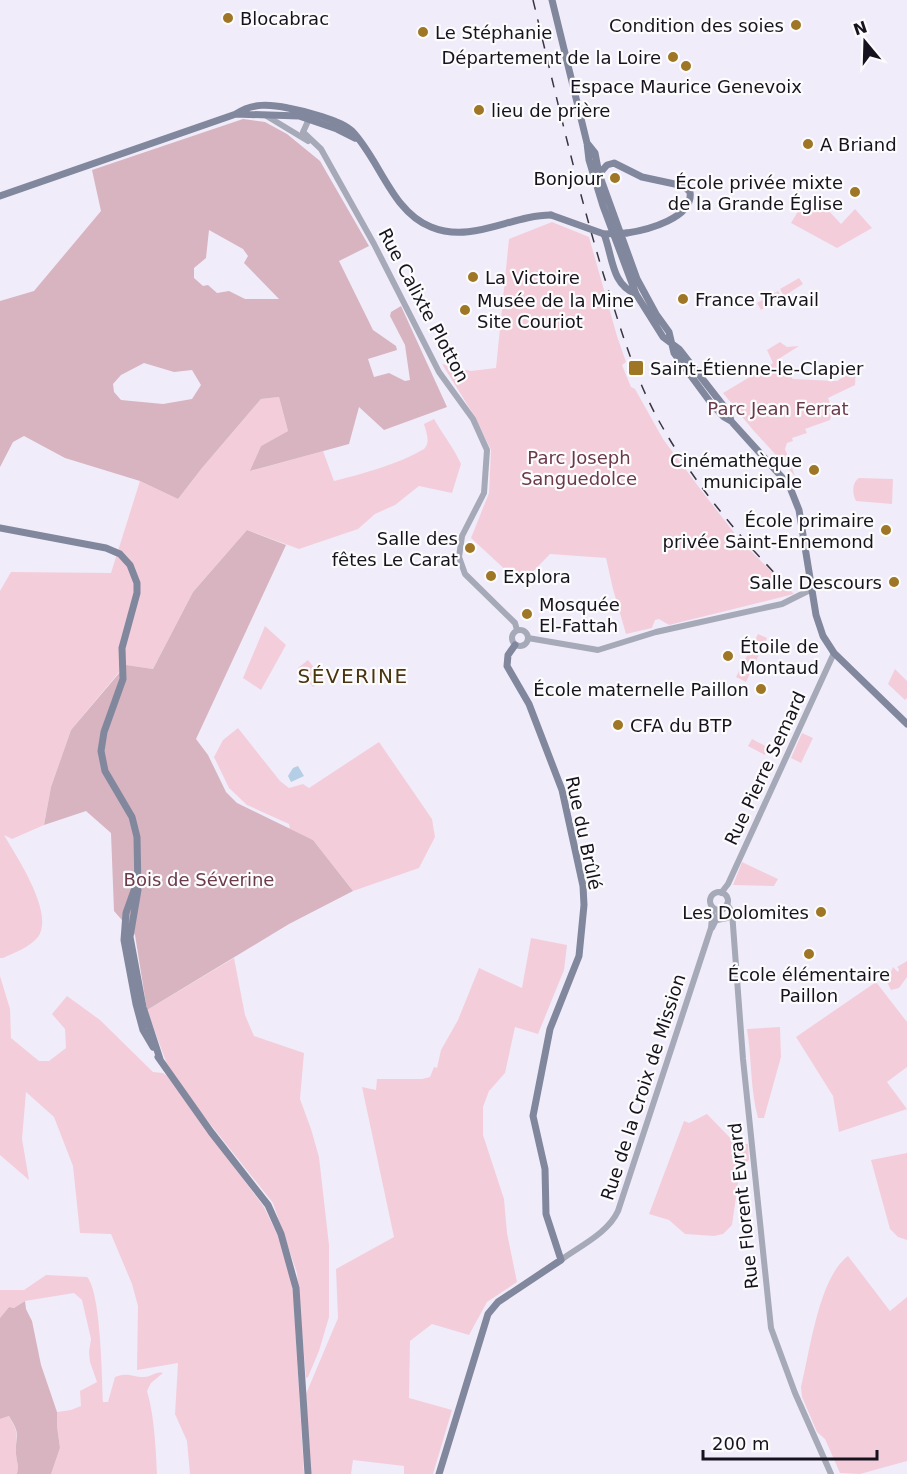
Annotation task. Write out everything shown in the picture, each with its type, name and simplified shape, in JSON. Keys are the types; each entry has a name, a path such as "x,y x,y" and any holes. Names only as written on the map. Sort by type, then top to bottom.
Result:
{"main road":[{"path":"552,0 587,143 589,160 600,196 636,294 663,337 671,344"},
{"path":"0,196 236,114 243,109 264,105 293,109 341,124 352,130 368,150 398,201 418,222 434,229 456,232 486,230 535,215 551,215 604,234 627,233 653,227 684,211 690,202 690,192 684,186 642,177 614,163 607,165 599,174"},
{"path":"236,114 298,116 337,129 357,139"},
{"path":"587,143 595,153 599,174 637,279 656,314 669,332 674,353 711,403 731,421 789,485 799,510 816,615 823,636 834,653 907,724"},
{"path":"604,234 618,280 624,288 636,294"},
{"path":"0,528 106,548 120,554 130,564 136,577 137,593 122,648 123,679 104,732 101,751 105,771 132,817 137,837 138,880 126,913 124,940 132,985 143,1030 160,1059 211,1132 255,1186 268,1205 280,1234 296,1288 308,1474"},
{"name":"Rue du Brûlé","path":"515,645 508,655 507,666 529,704 562,790 583,886 584,905 579,956 550,1029 533,1116 545,1169 546,1214 561,1260"},
{"name":"Rue de la Croix de Mission","path":"439,1474 488,1314 498,1302 561,1260"}],"street":[{"name":"Rue Calixte Plotton","path":"293,109 303,132 321,149 374,244 439,372 473,419 487,450 484,494 462,536 459,557 465,574 515,623 518,630"},
{"name":"Rue Calixte Plotton","path":"264,114 321,149"},
{"path":"303,132 309,119"},
{"path":"528,638 598,650 656,632 782,604 812,589"},
{"path":"518,630 525,632 528,638 525,645 515,645 511,638 518,630"},
{"name":"Rue Pierre Semard","path":"721,893 729,884 834,653"},
{"path":"721,908 726,898 721,893 715,894 711,897 710,904 721,908 733,923"},
{"name":"Rue de la Croix de Mission","path":"561,1260 614,1220 711,928 721,908"},
{"name":"Rue de la Croix de Mission","path":"711,928 721,908"},
{"name":"Rue Florent Evrard","path":"721,908 732,912 743,1059 771,1328 795,1393 831,1474"},
{"path":"717,920 727,918"}],"green space":[{"path":"243,119 265,122 287,134 320,161 369,246 339,261 373,330 396,346 397,350 368,359 374,377 389,373 405,381 410,380 405,345 390,316 391,312 401,306 447,407 384,430 359,407 349,444 250,471 261,446 288,431 279,397 261,399 178,499 140,481 65,458 24,436 13,442 0,467 0,301 34,291 101,211 92,170","holes":["209,230 243,249 248,256 244,263 279,299 245,299 229,291 217,293 194,278 194,268 206,258","144,363 174,372 192,370 201,385 192,399 163,404 121,400 114,392 113,384 121,375"]},
{"path":"803,203 828,210 841,224 855,209 872,228 837,248 791,223"},
{"name":"Parc Joseph Sanguedolce","path":"552,222 589,237 626,362 622,365 631,387 635,389 663,439 739,539 794,594 669,625 659,619 655,620 652,628 626,634 606,558 550,554 521,584 471,538 489,493 491,450 475,417 442,364 471,371 496,368 509,239"},
{"path":"799,278 803,284 784,296 780,289"},
{"path":"778,291 781,297 761,310 757,303"},
{"name":"Parc Jean Ferrat","path":"780,342 787,347 799,346 777,360 782,369 793,379 837,381 856,369 855,385 828,398 833,411 830,420 805,429 807,433 792,438 793,441 787,443 785,449 795,476 723,393 773,363 767,350"},
{"path":"279,397 288,431 261,446 251,471 323,451 334,481 357,475 391,464 424,449 428,440 424,424 434,419 461,464 452,493 419,486 395,505 375,514 358,529 299,549 247,530 193,592 153,669 125,665 71,730 51,787 44,825 12,839 4,835 32,885 42,914 42,927 38,937 31,944 0,958 0,591 11,572 111,573 140,481 178,499 261,399"},
{"path":"859,478 893,479 892,504 856,501 853,488"},
{"name":"Bois de Séverine","path":"247,530 286,545 196,739 208,755 226,792 237,803 313,840 353,891 289,924 147,1010 135,935 114,911 111,833 86,811 44,825 51,787 71,730 126,665 153,669 193,592"},
{"path":"265,626 286,645 261,690 243,678"},
{"path":"758,634 767,638 746,682 736,677"},
{"path":"308,660 323,679 313,687 298,668"},
{"path":"895,669 907,681 905,700 888,684"},
{"path":"238,728 280,781 289,788 303,784 309,788 379,742 432,819 435,837 419,868 353,891 313,840 290,829 289,824 247,805 229,788 214,757 223,740"},
{"path":"802,733 813,738 801,763 791,758"},
{"path":"752,739 769,748 765,755 748,746"},
{"path":"742,862 778,879 774,886 733,885"},
{"path":"531,938 567,945 564,970 538,1034 515,1027 505,1073 489,1091 483,1107 483,1135 504,1199 507,1233 517,1282 487,1302 469,1335 432,1324 410,1341 409,1398 452,1410 433,1474 404,1474 404,1466 353,1460 351,1474 311,1474 306,1394 338,1318 336,1269 394,1237 362,1087 376,1090 377,1079 430,1077 434,1067 437,1068 441,1050 458,1020 479,968 522,988"},
{"path":"234,958 245,1015 254,1036 304,1053 300,1099 319,1157 329,1245 329,1317 319,1351 306,1378 297,1273 273,1203 168,1067 147,1010"},
{"path":"907,961 907,977 899,988 891,990 887,982 893,967 898,972 897,967"},
{"path":"0,976 10,1009 11,1038 39,1061 49,1061 66,1048 65,1029 52,1014 67,996 100,1020 153,1072 167,1076 264,1207 280,1240 293,1292 304,1474 190,1474 187,1441 175,1414 178,1363 137,1370 138,1306 132,1284 111,1234 80,1233 73,1166 54,1117 26,1092 22,1139 29,1180 0,1155"},
{"path":"876,982 907,1022 907,1067 887,1082 907,1109 839,1132 833,1096 796,1037"},
{"path":"780,1027 781,1057 764,1118 758,1118 747,1029"},
{"path":"707,1114 736,1144 748,1144 749,1160 740,1169 732,1225 723,1234 714,1236 685,1234 669,1220 649,1214 684,1121 689,1123"},
{"path":"907,1153 907,1240 898,1237 890,1229 871,1160"},
{"path":"848,1256 890,1311 907,1297 907,1461 860,1474 840,1473 825,1439 817,1432 802,1397 801,1387 823,1297 838,1266"},
{"path":"46,1275 87,1277 92,1286 100,1336 103,1402 108,1402 115,1377 126,1375 144,1377 163,1373 151,1383 147,1391 153,1421 157,1474 51,1474 60,1448 57,1412 81,1406 80,1391 97,1382 90,1362 91,1339 82,1300 74,1293 25,1301 14,1308 9,1307 0,1318 0,1290 24,1290"},
{"path":"25,1301 32,1321 41,1365 57,1412 60,1448 51,1474 17,1474 15,1428 9,1416 0,1419 0,1318 9,1307 14,1308"},
{"path":"9,1416 16,1432 18,1470 17,1474 0,1474 0,1419"}],"water":[{"path":"298,766 304,776 291,782 288,776 293,768"}],"railway":[{"path":"533,0 593,239 634,367 659,421 687,467 719,510 790,589"}],"place":[{"name":"Blocabrac","path":"228,18"},
{"name":"Condition des soies","path":"796,25"},
{"name":"Le Stéphanie","path":"423,32"},
{"name":"Département de la Loire","path":"673,57"},
{"name":"Espace Maurice Genevoix","path":"686,66"},
{"name":"lieu de prière","path":"479,110"},
{"name":"A Briand","path":"808,144"},
{"name":"Bonjour","path":"615,178"},
{"name":"École privée mixte de la Grande Église","path":"855,192"},
{"name":"La Victoire","path":"473,277"},
{"name":"France Travail","path":"683,299"},
{"name":"Musée de la Mine Site Couriot","path":"465,310"},
{"name":"Saint-Étienne-le-Clapier","path":"636,368"},
{"name":"Cinémathèque municipale","path":"814,470"},
{"name":"École primaire privée Saint-Ennemond","path":"886,530"},
{"name":"Salle des fêtes Le Carat","path":"470,548"},
{"name":"Explora","path":"491,576"},
{"name":"Salle Descours","path":"894,582"},
{"name":"Mosquée El-Fattah","path":"527,614"},
{"name":"Étoile de Montaud","path":"728,656"},
{"name":"École maternelle Paillon","path":"761,689"},
{"name":"CFA du BTP","path":"618,725"},
{"name":"Les Dolomites","path":"821,912"},
{"name":"École élémentaire Paillon","path":"809,954"}],"district":[{"name":"SÉVERINE","path":"353,676"}]}
